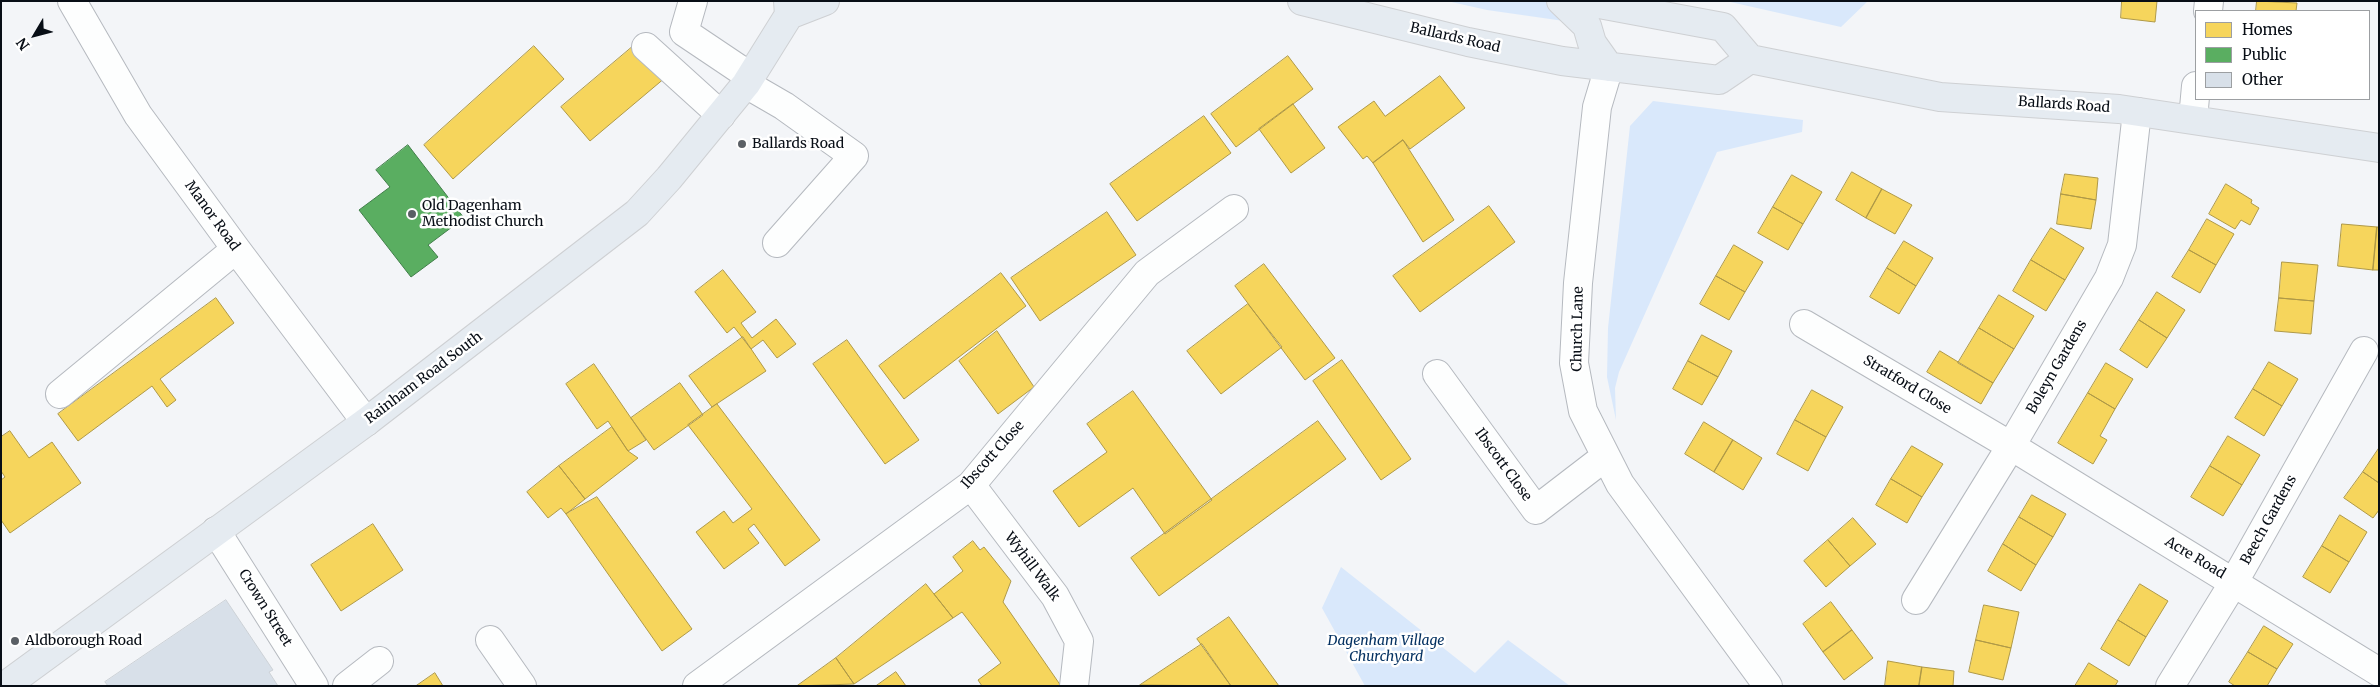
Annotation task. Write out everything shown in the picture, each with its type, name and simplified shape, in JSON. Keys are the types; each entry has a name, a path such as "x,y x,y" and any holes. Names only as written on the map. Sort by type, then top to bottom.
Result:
{"main road":[{"name":"Rainham Road South","path":"9,684 366,422 637,213 721,116 749,80 788,8 825,1"},
{"name":"Ballards Road","path":"1302,1 1468,42 1562,62 1719,80 1750,58 1940,97 2120,109 2193,118 2379,148"},
{"path":"1561,1 1588,26 1592,43 1609,67"},
{"path":"1583,1 1723,27 1750,58"}],"street":[{"name":"Manor Road","path":"72,1 138,115 366,422"},
{"path":"693,1 684,32 854,156 777,243"},
{"path":"646,47 721,116"},
{"name":"Church Lane","path":"1609,67 1597,107 1578,283 1574,363 1583,411 1604,457 1620,484 1768,686"},
{"path":"2193,118 2195,97"},
{"name":"Boleyn Gardens","path":"1916,600 2011,446 2109,278 2122,245 2137,112"},
{"name":"Ibscott Close","path":"697,686 970,485 1147,273 1234,209"},
{"path":"60,394 236,249"},
{"name":"Stratford Close","path":"1804,324 2011,446"},
{"name":"Beech Gardens","path":"2170,686 2234,582 2364,351"},
{"name":"Ibscott Close","path":"1437,374 1536,510 1604,457"},
{"name":"Acre Road","path":"2011,446 2379,672"},
{"name":"Wyhill Walk","path":"970,485 1055,596 1079,641 1074,686"},
{"name":"Crown Street","path":"216,531 314,686"},
{"path":"490,640 522,686"},
{"path":"347,686 379,661"}],"green space":[{"path":"1447,1 1562,1 1599,26 1487,10"},
{"path":"1726,1 1868,1 1841,27"},
{"path":"1653,101 1803,120 1802,132 1717,152 1619,372 1615,388 1616,420 1607,377 1608,328 1630,126"},
{"name":"Dagenham Village Churchyard","path":"1341,567 1475,673 1508,640 1570,686 1365,686 1322,608"}],"building: Homes":[{"path":"2122,1 2157,1 2155,22 2121,18"},
{"path":"2257,1 2297,3 2296,10 2256,10"},
{"path":"637,43 666,77 590,141 561,107"},
{"path":"534,46 564,79 453,179 424,145"},
{"path":"1288,56 1313,89 1236,147 1211,114"},
{"path":"1440,76 1465,108 1410,149 1403,140 1373,163 1367,156 1363,159 1338,127 1374,101 1385,116"},
{"path":"1293,104 1325,148 1291,173 1259,129"},
{"path":"1204,116 1231,153 1137,221 1110,184"},
{"path":"1403,140 1454,220 1423,242 1373,163"},
{"path":"1852,172 1882,189 1866,218 1836,200"},
{"path":"2065,174 2098,178 2096,200 2061,194"},
{"path":"1792,175 1822,192 1803,224 1773,207"},
{"path":"2226,184 2252,200 2251,203 2259,208 2250,225 2241,220 2235,229 2209,214"},
{"path":"1882,189 1912,205 1895,234 1866,218"},
{"path":"2061,194 2096,200 2091,229 2057,224"},
{"path":"1489,206 1515,242 1420,312 1393,276"},
{"path":"1773,207 1803,224 1788,250 1758,233"},
{"path":"1107,212 1136,255 1040,321 1011,278"},
{"path":"2207,219 2234,234 2216,265 2189,250"},
{"path":"2342,224 2377,227 2373,270 2338,266"},
{"path":"2377,227 2379,227 2379,270 2373,270"},
{"path":"2051,228 2084,248 2065,280 2031,260"},
{"path":"1904,241 1933,258 1916,286 1887,268"},
{"path":"1734,245 1763,262 1745,292 1716,276"},
{"path":"2189,250 2216,265 2200,293 2172,277"},
{"path":"2031,260 2065,280 2046,311 2013,291"},
{"path":"2282,262 2318,265 2314,301 2279,298"},
{"path":"1264,264 1335,358 1305,380 1235,286"},
{"path":"1887,268 1916,286 1899,314 1870,297"},
{"path":"723,270 756,312 741,323 752,338 776,319 796,344 777,358 763,340 751,349 734,327 727,333 695,292"},
{"path":"1001,273 1026,306 904,399 879,366"},
{"path":"1716,276 1745,292 1729,320 1700,304"},
{"path":"2157,292 2185,310 2167,338 2139,320"},
{"path":"1999,295 2034,316 2014,349 1979,328"},
{"path":"216,298 234,323 160,379 176,400 167,407 152,386 78,441 58,414"},
{"path":"2279,298 2314,301 2311,334 2275,331"},
{"path":"1248,304 1282,347 1221,394 1187,351"},
{"path":"2139,320 2167,338 2147,368 2120,350"},
{"path":"1979,328 2014,349 1993,383 1958,363"},
{"path":"997,331 1034,387 998,414 959,361"},
{"path":"1702,335 1732,351 1718,377 1688,361"},
{"path":"743,337 766,371 712,407 689,376"},
{"path":"847,340 919,440 885,464 813,364"},
{"path":"1940,351 1993,383 1981,404 1927,372"},
{"path":"1342,360 1411,459 1381,480 1313,381"},
{"path":"1688,361 1718,377 1702,405 1673,389"},
{"path":"2269,362 2298,379 2282,406 2253,389"},
{"path":"2106,363 2133,379 2115,409 2088,393"},
{"path":"594,364 646,440 628,451 608,421 597,429 566,384"},
{"path":"680,383 703,415 654,450 631,418"},
{"path":"2253,389 2282,406 2264,436 2235,418"},
{"path":"1812,390 1843,407 1826,437 1795,420"},
{"path":"1133,391 1212,500 1165,534 1133,488 1079,527 1053,491 1107,452 1087,424"},
{"path":"2088,393 2115,409 2100,436 2107,440 2093,464 2058,443"},
{"path":"717,404 820,540 785,566 754,524 748,529 759,543 724,569 696,532 724,511 733,523 752,509 688,425"},
{"path":"1795,420 1826,437 1808,471 1777,454"},
{"path":"1318,421 1346,459 1159,596 1131,558"},
{"path":"1704,422 1733,440 1714,472 1685,454"},
{"path":"612,427 628,451 638,458 585,499 559,466"},
{"path":"10,431 29,458 52,442 81,483 10,533 1,520 1,480 5,477 1,471 1,437"},
{"path":"2228,436 2260,455 2242,485 2210,466"},
{"path":"1733,440 1762,458 1743,490 1714,472"},
{"path":"1912,446 1943,464 1922,497 1891,479"},
{"path":"2379,448 2379,483 2363,472"},
{"path":"559,466 585,499 566,514 561,508 548,518 527,492"},
{"path":"2210,466 2242,485 2223,516 2191,497"},
{"path":"2363,472 2379,483 2379,510 2373,518 2344,498"},
{"path":"1891,479 1922,497 1907,523 1876,505"},
{"path":"2032,495 2066,514 2053,537 2019,517"},
{"path":"597,497 692,629 662,651 566,514"},
{"path":"2340,515 2367,532 2349,562 2322,546"},
{"path":"2019,517 2053,537 2036,565 2003,544"},
{"path":"1853,518 1876,544 1850,566 1828,540"},
{"path":"373,524 403,570 341,611 311,565"},
{"path":"1828,540 1850,566 1826,587 1804,561"},
{"path":"973,541 980,550 984,547 1011,581 1003,602 1061,686 982,686 978,680 1001,663 962,612 953,618 934,594 963,571 953,557"},
{"path":"2003,544 2036,565 2021,591 1988,571"},
{"path":"2322,546 2349,562 2330,593 2303,577"},
{"path":"926,584 953,618 854,684 836,658"},
{"path":"2140,584 2168,601 2146,637 2118,620"},
{"path":"1831,602 1852,630 1823,652 1803,624"},
{"path":"1984,605 2019,612 2011,648 1976,640"},
{"path":"1229,617 1279,686 1231,686 1197,639"},
{"path":"2118,620 2146,637 2129,666 2101,649"},
{"path":"2264,626 2293,644 2277,669 2248,652"},
{"path":"1852,630 1873,658 1844,680 1823,652"},
{"path":"1976,640 2011,648 2003,680 1969,672"},
{"path":"1202,644 1231,686 1140,685"},
{"path":"2248,652 2277,669 2267,686 2235,686 2229,682"},
{"path":"836,658 854,684 797,686"},
{"path":"1888,661 1922,667 1919,686 1885,686"},
{"path":"2089,663 2118,681 2115,686 2075,686"},
{"path":"1922,667 1954,671 1953,686 1919,686"},
{"path":"896,672 906,686 876,686"},
{"path":"435,673 443,686 416,686"}],"building: Public":[{"name":"Old Dagenham Methodist Church","path":"408,145 464,218 428,245 438,257 411,277 359,210 390,187 376,170"}],"building: Other":[{"path":"226,600 273,670 269,672 278,686 108,686 105,682"}],"place":[{"name":"Ballards Road","path":"742,144"},
{"name":"Old Dagenham Methodist Church","path":"412,214"},
{"name":"Aldborough Road","path":"15,641"}]}
